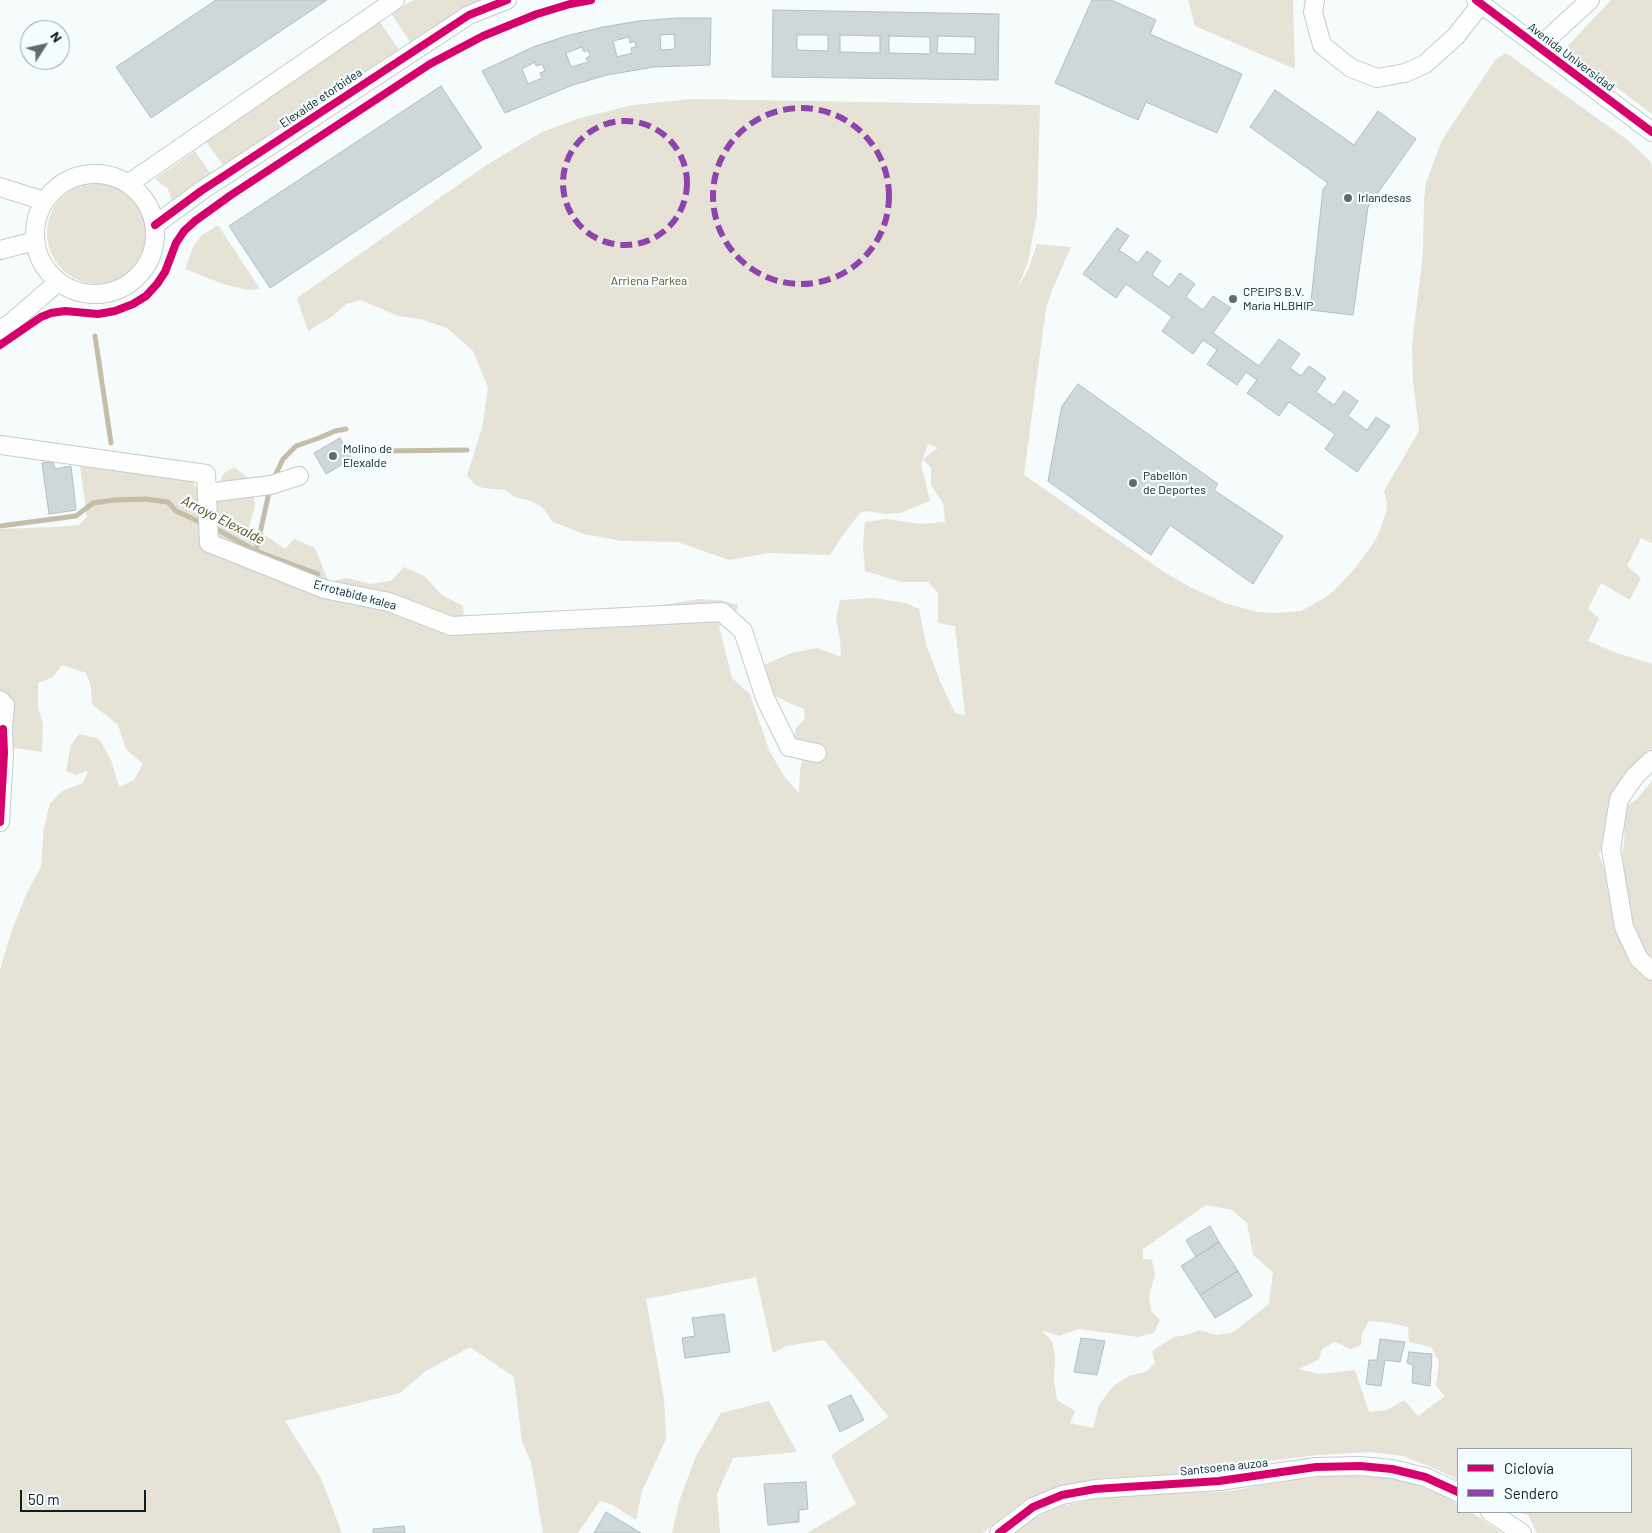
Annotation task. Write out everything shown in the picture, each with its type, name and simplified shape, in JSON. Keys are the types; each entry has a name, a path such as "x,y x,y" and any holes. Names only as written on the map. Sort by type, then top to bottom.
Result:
{"street":[{"path":"128,184 395,0"},
{"name":"Elexalde etorbidea","path":"155,225 201,191 469,15 506,0"},
{"path":"1315,0 1313,12 1322,45 1351,68 1377,78 1405,73 1425,64 1456,36 1479,2"},
{"path":"1539,47 1590,0"},
{"name":"Avenida Universidad","path":"1479,2 1652,132"},
{"path":"92,174 111,176 128,184 141,195 150,209 155,225 155,246 148,265 129,284 117,291 97,295 76,292 58,282 47,271 39,257 35,241 36,220 44,201 57,187 74,178 92,174"},
{"path":"0,187 44,201"},
{"path":"0,250 35,241"},
{"path":"0,330 58,282"},
{"name":"Errotabide kalea","path":"0,445 206,474 209,544 324,589 389,602 451,626 722,612 743,631 765,698 789,747 817,753"},
{"path":"207,493 271,485 299,476"},
{"path":"0,700 5,705 2,729 4,752 1,812"},
{"path":"1652,760 1635,776 1620,799 1611,849 1624,928 1639,959 1652,971"},
{"name":"Santsoena auzoa","path":"999,1533 1033,1507 1062,1495 1095,1489 1219,1481 1316,1467 1360,1466 1392,1469 1425,1477 1457,1492"},
{"path":"1492,1513 1522,1533"}],"green space":[{"path":"414,0 492,0 412,45 391,13"},
{"path":"1188,0 1293,0 1295,69 1195,26"},
{"path":"1611,0 1652,0 1652,114 1565,49"},
{"path":"379,21 400,51 226,169 204,139"},
{"name":"Arriena Parkea","path":"1506,53 1629,141 1651,162 1652,167 1652,543 1641,538 1627,566 1641,578 1630,600 1601,583 1588,609 1599,618 1588,641 1614,652 1652,664 1652,751 1624,780 1599,855 1606,874 1620,864 1624,844 1625,807 1636,800 1652,781 1652,1533 1537,1533 1528,1515 1521,1513 1632,1513 1632,1448 1457,1448 1457,1480 1403,1456 1370,1452 1318,1455 1251,1463 1236,1472 1105,1478 1056,1488 1025,1500 983,1533 807,1533 856,1504 831,1455 889,1417 824,1340 786,1346 773,1353 756,1277 646,1299 664,1399 666,1439 642,1491 636,1520 611,1504 600,1501 578,1533 543,1533 531,1462 522,1442 514,1377 470,1347 424,1372 400,1393 285,1421 321,1478 342,1533 0,1533 0,970 12,930 25,897 41,866 44,828 50,803 62,791 83,783 88,771 76,775 66,771 71,745 79,734 99,739 111,760 119,787 134,780 143,764 126,749 118,725 92,704 91,687 86,673 62,665 53,677 38,683 38,707 43,724 42,752 14,748 12,710 0,692 0,529 79,525 87,517 80,466 191,479 198,490 216,492 223,474 234,467 253,482 255,506 249,527 257,535 263,534 285,549 294,539 315,548 329,582 347,578 370,584 391,581 404,567 424,576 442,595 463,606 464,618 633,608 698,599 720,600 738,605 735,619 719,626 732,678 750,694 769,750 784,776 799,793 803,754 793,741 796,728 805,718 804,709 770,693 762,666 791,653 817,648 841,657 836,619 840,600 874,598 905,603 919,609 926,644 940,681 955,713 965,715 955,626 938,623 938,593 928,582 901,582 865,571 863,545 865,522 886,519 920,524 945,522 943,503 931,485 931,468 923,459 938,448 928,444 921,464 930,501 900,513 886,514 867,511 860,513 830,555 769,553 729,560 678,542 623,541 584,534 553,522 542,507 531,501 515,497 506,490 483,488 474,484 467,475 482,428 488,388 473,351 447,328 420,319 398,316 361,300 346,304 333,316 308,331 297,298 488,164 542,132 580,118 633,105 691,99 1040,105 1037,214 1028,262 1016,292 1028,270 1037,244 1071,247 1046,308 1024,475 1164,572 1190,587 1225,603 1257,612 1301,611 1334,591 1370,548 1378,535 1386,513 1387,503 1384,491 1419,431 1413,381 1412,345 1423,253 1426,183 1442,140 1495,60","holes":["1206,1205 1232,1210 1247,1223 1253,1255 1273,1272 1269,1304 1232,1333 1216,1335 1200,1330 1174,1337 1152,1351 1155,1363 1146,1372 1129,1376 1113,1386 1099,1405 1093,1428 1070,1423 1075,1411 1057,1400 1054,1380 1055,1357 1052,1341 1041,1330 1059,1336 1079,1329 1138,1337 1154,1333 1160,1320 1151,1311 1149,1296 1155,1275 1152,1260 1143,1259 1143,1249","1369,1321 1408,1327 1409,1342 1431,1347 1439,1362 1436,1386 1445,1396 1418,1416 1404,1400 1387,1410 1369,1412 1355,1370 1319,1374 1299,1369 1319,1359 1322,1349 1335,1342 1351,1349 1361,1345 1362,1333"]},
{"path":"195,151 213,178 173,204 168,189 155,179"},
{"path":"98,182 108,183 127,190 141,204 148,223 148,243 141,262 127,276 108,283 98,284 88,283 69,276 55,262 48,243 47,233 48,223 55,204 69,190 88,183"},
{"path":"218,225 260,289 247,290 223,284 185,269 194,245 202,235"},
{"path":"769,1401 797,1452 733,1458 717,1494 720,1533 672,1533 680,1499 696,1456 721,1413"},
{"path":"1371,1475 1415,1482 1457,1503 1457,1513 1472,1513 1502,1533 1014,1533 1031,1520 1057,1507 1090,1500 1118,1496 1231,1491 1326,1476"}],"building":[{"path":"216,0 327,0 151,118 116,67"},
{"path":"1092,0 1111,0 1156,20 1150,34 1242,74 1217,133 1146,102 1138,120 1055,83"},
{"path":"773,10 999,14 998,80 772,77","holes":["797,35 828,35 828,51 797,50","840,35 880,36 880,53 840,52","889,36 930,37 930,54 889,53","938,36 975,37 975,54 937,53"]},
{"path":"711,18 710,65 654,67 607,75 573,85 505,113 482,71 533,47 566,36 639,21","holes":["674,34 675,49 661,50 660,35","629,37 630,43 635,41 636,47 631,48 632,53 617,57 613,41","582,47 584,52 588,50 590,56 586,58 588,62 571,67 566,53","535,62 536,66 542,64 545,71 540,73 542,78 528,84 522,69"]},
{"path":"441,86 482,148 270,288 229,226"},
{"name":"Irlandesas","path":"1275,90 1354,145 1378,111 1416,139 1368,207 1353,315 1310,310 1323,189 1328,183 1250,127"},
{"path":"1117,228 1129,236 1119,250 1138,263 1147,251 1161,261 1152,275 1169,287 1180,273 1195,284 1186,297 1203,310 1213,296 1231,308 1213,333 1259,366 1279,339 1300,354 1290,368 1301,376 1309,366 1326,378 1316,392 1334,405 1344,391 1358,401 1348,416 1367,430 1376,417 1390,426 1357,472 1325,449 1335,434 1289,402 1279,416 1247,393 1257,380 1246,372 1237,385 1207,364 1217,350 1203,340 1193,354 1162,331 1172,317 1126,284 1116,298 1083,274"},
{"name":"Pabellón de Deportes","path":"1078,384 1218,484 1214,490 1283,536 1253,584 1170,525 1151,555 1048,481 1062,406"},
{"name":"Molino de Elexalde","path":"340,438 352,459 326,474 314,453"},
{"path":"53,462 55,469 71,466 76,510 49,514 42,463"},
{"path":"1210,1226 1219,1242 1196,1257 1186,1240"},
{"path":"1219,1242 1238,1271 1200,1295 1181,1266"},
{"path":"1238,1271 1252,1296 1215,1318 1200,1295"},
{"path":"724,1314 730,1352 685,1358 682,1338 695,1336 692,1318"},
{"path":"1081,1338 1105,1341 1097,1375 1074,1372"},
{"path":"1380,1339 1405,1342 1400,1362 1385,1360 1381,1386 1366,1384 1369,1360 1377,1360"},
{"path":"1409,1352 1432,1354 1430,1386 1412,1383 1413,1365 1407,1363"},
{"path":"851,1395 864,1420 840,1432 828,1406"},
{"path":"806,1482 808,1509 799,1510 799,1522 768,1525 764,1484"},
{"path":"606,1512 641,1533 594,1533"},
{"path":"404,1526 405,1533 373,1533 373,1529"}],"waterway":[{"path":"95,336 111,443"},
{"path":"273,480 283,459 296,446 335,431 346,429"},
{"path":"380,451 467,450"},
{"path":"256,551 270,488"},
{"name":"Arroyo Elexalde","path":"0,526 76,516 93,503 145,499 168,502 176,511 220,531 256,551 318,574"}],"marked path":[{"path":"792,108 810,108 843,118 869,140 879,154 885,170 889,196 885,222 879,238 857,264 843,274 827,280 810,284 792,284 759,274 733,252 723,238 717,222 713,205 713,187 723,154 745,128 759,118 775,112 792,108"},
{"path":"625,121 649,125 669,139 683,159 687,183 683,207 669,227 649,241 625,245 601,241 581,227 567,207 563,183 567,159 581,139 601,125 625,121"}],"cycle path":[{"path":"155,225 201,191 469,15 507,0"},
{"path":"0,345 41,317 51,313 65,311 98,314 115,311 133,304 146,296 157,284 165,272 176,243 184,231 231,195 430,64 483,36 537,14 591,0"},
{"path":"1476,0 1652,132"},
{"path":"0,822 4,753 3,729"},
{"path":"999,1533 1033,1507 1062,1495 1095,1489 1219,1481 1316,1467 1360,1466 1392,1469 1425,1477 1457,1492"}],"place":[{"name":"Irlandesas","path":"1348,198"},
{"name":"CPEIPS B.V. María HLBHIP","path":"1233,299"},
{"name":"Molino de Elexalde","path":"333,456"},
{"name":"Pabellón de Deportes","path":"1133,483"}]}
